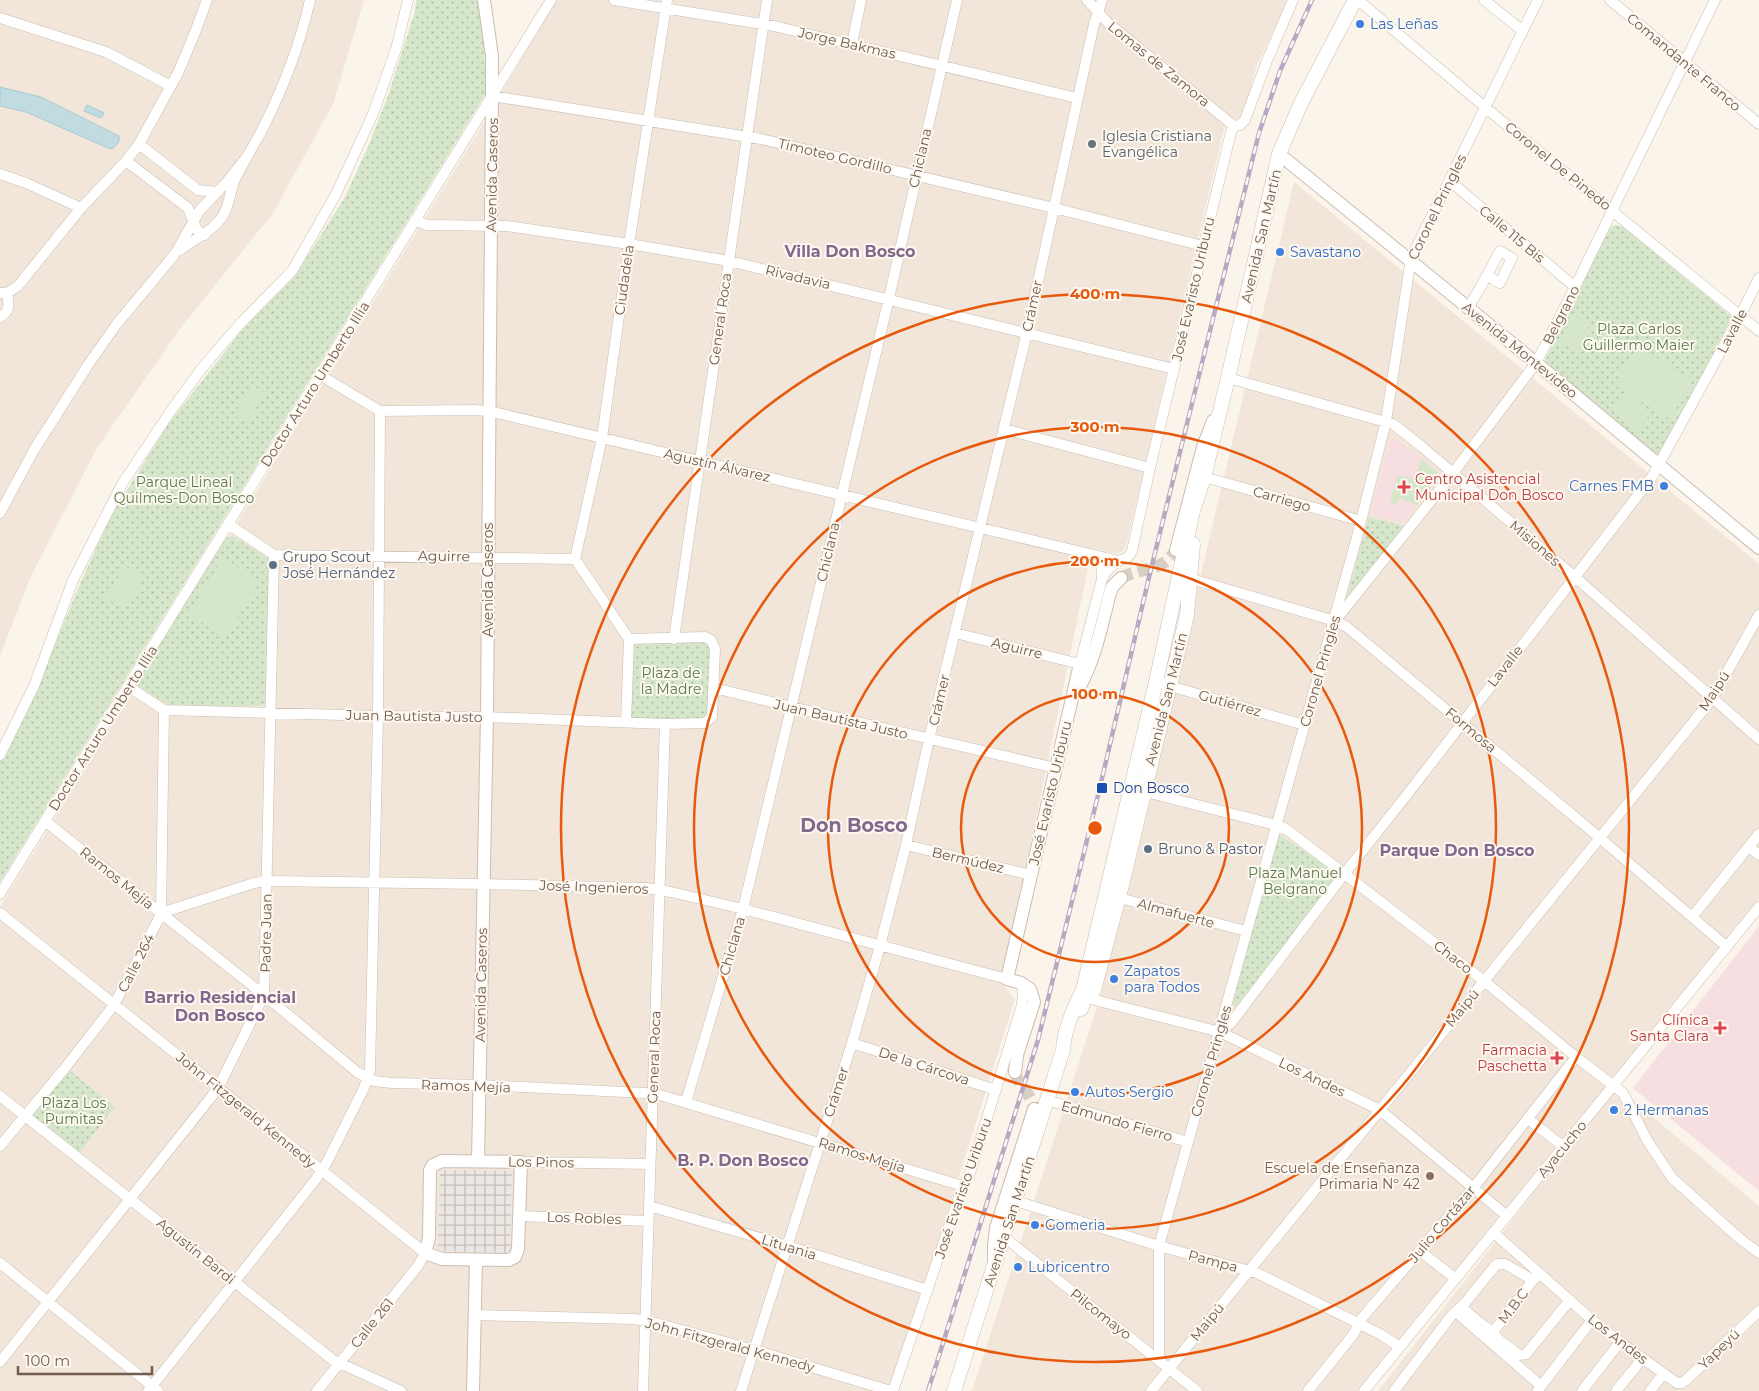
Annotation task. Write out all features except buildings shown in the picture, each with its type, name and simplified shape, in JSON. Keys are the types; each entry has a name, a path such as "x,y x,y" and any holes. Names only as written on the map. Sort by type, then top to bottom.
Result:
{"main road":[{"name":"Avenida San Martín","path":"1063,1050 1071,1039 1086,998 1092,993 1096,984 1130,788 1187,615 1185,577 1203,480 1279,154 1301,103 1356,0"},
{"name":"Avenida San Martín","path":"954,1391 1063,1050 1071,1015 1083,990 1097,927 1112,896 1144,791 1163,684"},
{"path":"1096,984 1092,973 1102,930 1097,927"}],"street":[{"path":"0,316 6,313 8,308 4,293 18,286 81,208 126,161 139,144 171,86 194,35 207,0"},
{"path":"175,254 205,234 220,220 229,203 234,183 245,159 261,132 283,83 298,42 310,0"},
{"path":"0,755 34,686 73,580 122,484 202,368 238,326 292,271 336,194 359,148 379,98 396,49 408,0"},
{"name":"Avenida Caseros","path":"478,1161 488,717 492,96 492,56 484,0"},
{"name":"Doctor Arturo Umberto Illia","path":"0,894 551,0"},
{"name":"Jorge Bakmas","path":"614,0 666,4 763,24 1077,98"},
{"name":"General Roca","path":"674,639 767,0"},
{"path":"852,44 861,0"},
{"name":"Chiclana","path":"686,1102 743,909 889,298 957,0"},
{"name":"Lomas de Zamora","path":"1087,0 1107,22 1234,126"},
{"name":"Crámer","path":"741,1391 852,1043 880,946 906,845 929,739 1027,332 1077,98 1097,11 1102,0"},
{"name":"José Evaristo Uriburu","path":"1102,579 1110,568 1130,555 1132,551 1150,468 1231,132 1234,126 1240,125 1245,120 1266,63 1293,0"},
{"name":"Coronel De Pinedo","path":"1356,0 1759,331"},
{"path":"1484,0 1523,31"},
{"name":"Coronel Pringles","path":"1159,1359 1159,1246 1304,725 1335,621 1361,521 1386,421 1410,261 1538,0"},
{"name":"Comandante Franco","path":"1610,0 1759,124"},
{"name":"Belgrano","path":"1335,621 1453,473 1536,363 1715,0"},
{"name":"Ciudadela","path":"576,559 602,438 629,244 666,4"},
{"path":"1,19 106,52 171,86"},
{"name":"Timoteo Gordillo","path":"492,96 747,136 1054,208 1203,246"},
{"path":"139,144 192,186 202,191 217,192 226,196 229,203"},
{"name":"Avenida Montevideo","path":"1279,154 1536,363 1759,548"},
{"path":"0,513 34,450 79,378 116,325 175,254 205,203 225,184 245,159"},
{"path":"126,161 188,208 197,230 205,234"},
{"path":"0,174 26,183 81,208"},
{"name":"Calle 115 Bis","path":"1450,180 1575,287"},
{"name":"Rivadavia","path":"416,221 428,225 491,225 629,244 729,261 889,298 1174,369"},
{"path":"1468,308 1487,276"},
{"name":"Lavalle","path":"1220,1032 1231,1024 1345,873 1652,477 1759,278"},
{"path":"0,1263 153,1389 322,1171 368,1078 371,1060 378,716 380,411 320,375"},
{"name":"Misiones","path":"1228,378 1386,421 1406,434 1575,577 1759,739"},
{"path":"1176,550 1203,447 1224,396"},
{"name":"Agustín Álvarez","path":"380,411 489,411 1119,561"},
{"path":"1004,430 1150,468"},
{"name":"Carriego","path":"1203,480 1361,521"},
{"path":"228,524 274,555"},
{"name":"Aguirre","path":"274,555 488,556 576,559"},
{"name":"Padre Juan","path":"0,1362 218,1087 264,995 274,555"},
{"name":"José Evaristo Uriburu","path":"1007,979 1080,664 1102,579 1099,557"},
{"path":"576,559 629,639 626,722"},
{"name":"Formosa","path":"1185,577 1335,621 1347,627 1600,838 1727,947"},
{"path":"1072,699 1090,669 1112,587 1121,578"},
{"name":"Maipú","path":"1151,1391 1712,699 1759,614"},
{"name":"Aguirre","path":"955,633 1080,664"},
{"path":"629,639 705,637 711,640 714,644 714,688"},
{"name":"Gutiérrez","path":"1163,684 1304,725"},
{"path":"129,687 164,710"},
{"name":"Juan Bautista Justo","path":"164,710 488,717 666,724 706,723 712,717 714,688 792,708 1056,768"},
{"name":"Calle 264","path":"0,1146 65,1068 114,1005 160,913 164,710"},
{"name":"General Roca","path":"643,1391 666,724"},
{"name":"Chaco","path":"1130,788 1286,829 1484,981 1625,1095 1646,1140 1669,1174 1687,1193 1739,1238 1759,1252"},
{"name":"Ramos Mejía","path":"45,821 264,995 357,1072 368,1078 392,1083 480,1085 652,1094 686,1102 963,1186"},
{"path":"1692,916 1759,834"},
{"name":"Bermúdez","path":"906,845 1031,875"},
{"path":"1749,847 1759,855"},
{"name":"José Ingenieros","path":"160,913 267,881 483,884 660,890 743,909 1021,983"},
{"name":"Almafuerte","path":"1112,896 1246,931"},
{"name":"Ayacucho","path":"1364,1391 1759,907"},
{"name":"John Fitzgerald Kennedy","path":"0,913 425,1254 442,1259 509,1260 515,1257 518,1249 519,1216"},
{"path":"1015,1072 1017,1055 1034,1002 1030,989 1021,983"},
{"name":"José Evaristo Uriburu","path":"892,1391 963,1186 970,1173 1022,1005 1023,990 1021,983"},
{"name":"Los Andes","path":"1086,998 1220,1032 1380,1110 1474,1186 1507,1216"},
{"name":"De la Cárcova","path":"852,1043 996,1090"},
{"name":"Julio Cortázar","path":"1310,1390 1353,1335 1362,1318 1474,1186 1576,1057"},
{"name":"Agustín Bardi","path":"0,1096 339,1364 401,1391"},
{"name":"Edmundo Fierro","path":"1047,1100 1188,1142"},
{"path":"994,1266 996,1228 1034,1109"},
{"path":"1528,1119 1564,1147"},
{"name":"Los Pinos","path":"425,1254 429,1238 429,1176 432,1165 442,1161 650,1164"},
{"path":"519,1216 521,1162"},
{"name":"Pampa","path":"1016,1201 1159,1246 1257,1273 1380,1334 1400,1347"},
{"name":"Lituania","path":"649,1206 788,1246 928,1290"},
{"name":"Los Robles","path":"519,1216 648,1221"},
{"name":"Los Andes","path":"1494,1233 1536,1277 1570,1300 1620,1342 1677,1384"},
{"name":"Pilcomayo","path":"1004,1237 1197,1391"},
{"path":"1420,1251 1456,1279"},
{"name":"Calle 261","path":"317,1391 418,1266 425,1254"},
{"path":"473,1391 476,1260"},
{"path":"1394,1391 1458,1310 1498,1264 1505,1264 1536,1277"},
{"name":"M.B.C","path":"1493,1332 1536,1277"},
{"path":"1458,1310 1493,1332 1497,1338 1519,1356 1526,1354 1570,1300"},
{"path":"1458,1310 1539,1389 1592,1320"},
{"name":"Yapeyú","path":"1677,1384 1686,1380 1759,1311"},
{"name":"John Fitzgerald Kennedy","path":"475,1315 645,1321 754,1350 892,1391"},
{"path":"1582,1391 1620,1342"},
{"path":"1616,1391 1642,1358"},
{"path":"1650,1391 1663,1374"}],"shaded area":[{"path":"0,0 364,0 333,104 273,213 179,330 97,448 31,576 0,656"},
{"path":"557,0 1288,0 1256,67 1245,113 1224,129 1126,546 1123,551 1116,554 1092,548 1002,983 1015,999 891,1391 0,1391 0,907 477,134"},
{"path":"1294,182 1759,564 1759,899 1366,1391 972,1391 1101,995"},
{"name":"Centro Asistencial Municipal Don Bosco","path":"1391,439 1400,441 1437,472 1437,479 1403,523 1370,514"},
{"name":"Clínica Santa Clara","path":"1759,926 1759,1191 1633,1088"},
{"path":"1617,1087 1759,1206 1759,1391 1378,1391"},
{"path":"440,1170 512,1171 510,1253 438,1251"}],"green space":[{"name":"Parque Lineal Quilmes-Don Bosco","path":"416,0 478,0 483,23 486,93 0,882 0,759 36,690 80,584 111,516 169,423 243,329 295,276 345,197 368,147 389,93 415,11"},
{"name":"Plaza Carlos Guillermo Maier","path":"1615,225 1623,227 1732,317 1661,453 1656,457 1544,362 1610,228"},
{"path":"1573,315 1590,323 1577,351 1560,343"},
{"path":"1638,346 1693,380 1670,419 1614,385"},
{"path":"252,385 265,393 247,423 234,415"},
{"path":"1624,393 1650,415 1637,430 1611,409"},
{"path":"1421,459 1437,472 1437,479 1417,505 1399,498 1397,505 1390,503 1397,475 1415,479"},
{"path":"1369,517 1405,526 1345,605"},
{"path":"233,536 269,559 266,701 261,706 171,706 138,687 137,679 226,538"},
{"path":"223,558 260,581 226,637 189,614"},
{"path":"125,566 144,578 124,610 106,598"},
{"name":"Plaza de la Madre","path":"629,639 711,640 709,721 626,722"},
{"name":"Plaza Manuel Belgrano","path":"1277,833 1338,874 1236,1007 1233,1004"},
{"name":"Plaza Los Pumitas","path":"68,1069 115,1107 79,1153 32,1115"}],"water":[{"path":"0,87 41,97 119,136 119,142 112,149 108,148 26,112 0,106"},
{"path":"87,105 104,113 101,118 84,111"}],"tunnel":[{"path":"1121,578 1164,563 1176,550"},
{"path":"1015,1072 1019,1082 1031,1099 1034,1109"}],"railway":[{"path":"928,1391 1038,1040 1150,573 1259,133 1280,71 1312,0"}],"place":[{"name":"Las Leñas","path":"1360,24"},
{"name":"Iglesia Cristiana Evangélica","path":"1092,144"},
{"name":"Savastano","path":"1280,252"},
{"name":"Carnes FMB","path":"1664,486"},
{"name":"Centro Asistencial Municipal Don Bosco","path":"1404,487"},
{"name":"Grupo Scout José Hernández","path":"273,565"},
{"name":"Don Bosco","path":"1102,788"},
{"name":"Bruno & Pastor","path":"1148,849"},
{"name":"Zapatos para Todos","path":"1114,979"},
{"name":"Clínica Santa Clara","path":"1720,1028"},
{"name":"Farmacia Paschetta","path":"1557,1058"},
{"name":"Autos Sergio","path":"1075,1092"},
{"name":"2 Hermanas","path":"1614,1110"},
{"name":"Escuela de Enseñanza Primaria Nº 42","path":"1430,1176"},
{"name":"Gomeria","path":"1035,1225"},
{"name":"Lubricentro","path":"1018,1267"}],"district":[{"name":"Villa Don Bosco","path":"850,251"},
{"name":"Don Bosco","path":"854,825"},
{"name":"Parque Don Bosco","path":"1457,850"},
{"name":"Barrio Residencial Don Bosco","path":"220,1006"},
{"name":"B. P. Don Bosco","path":"743,1160"}]}
